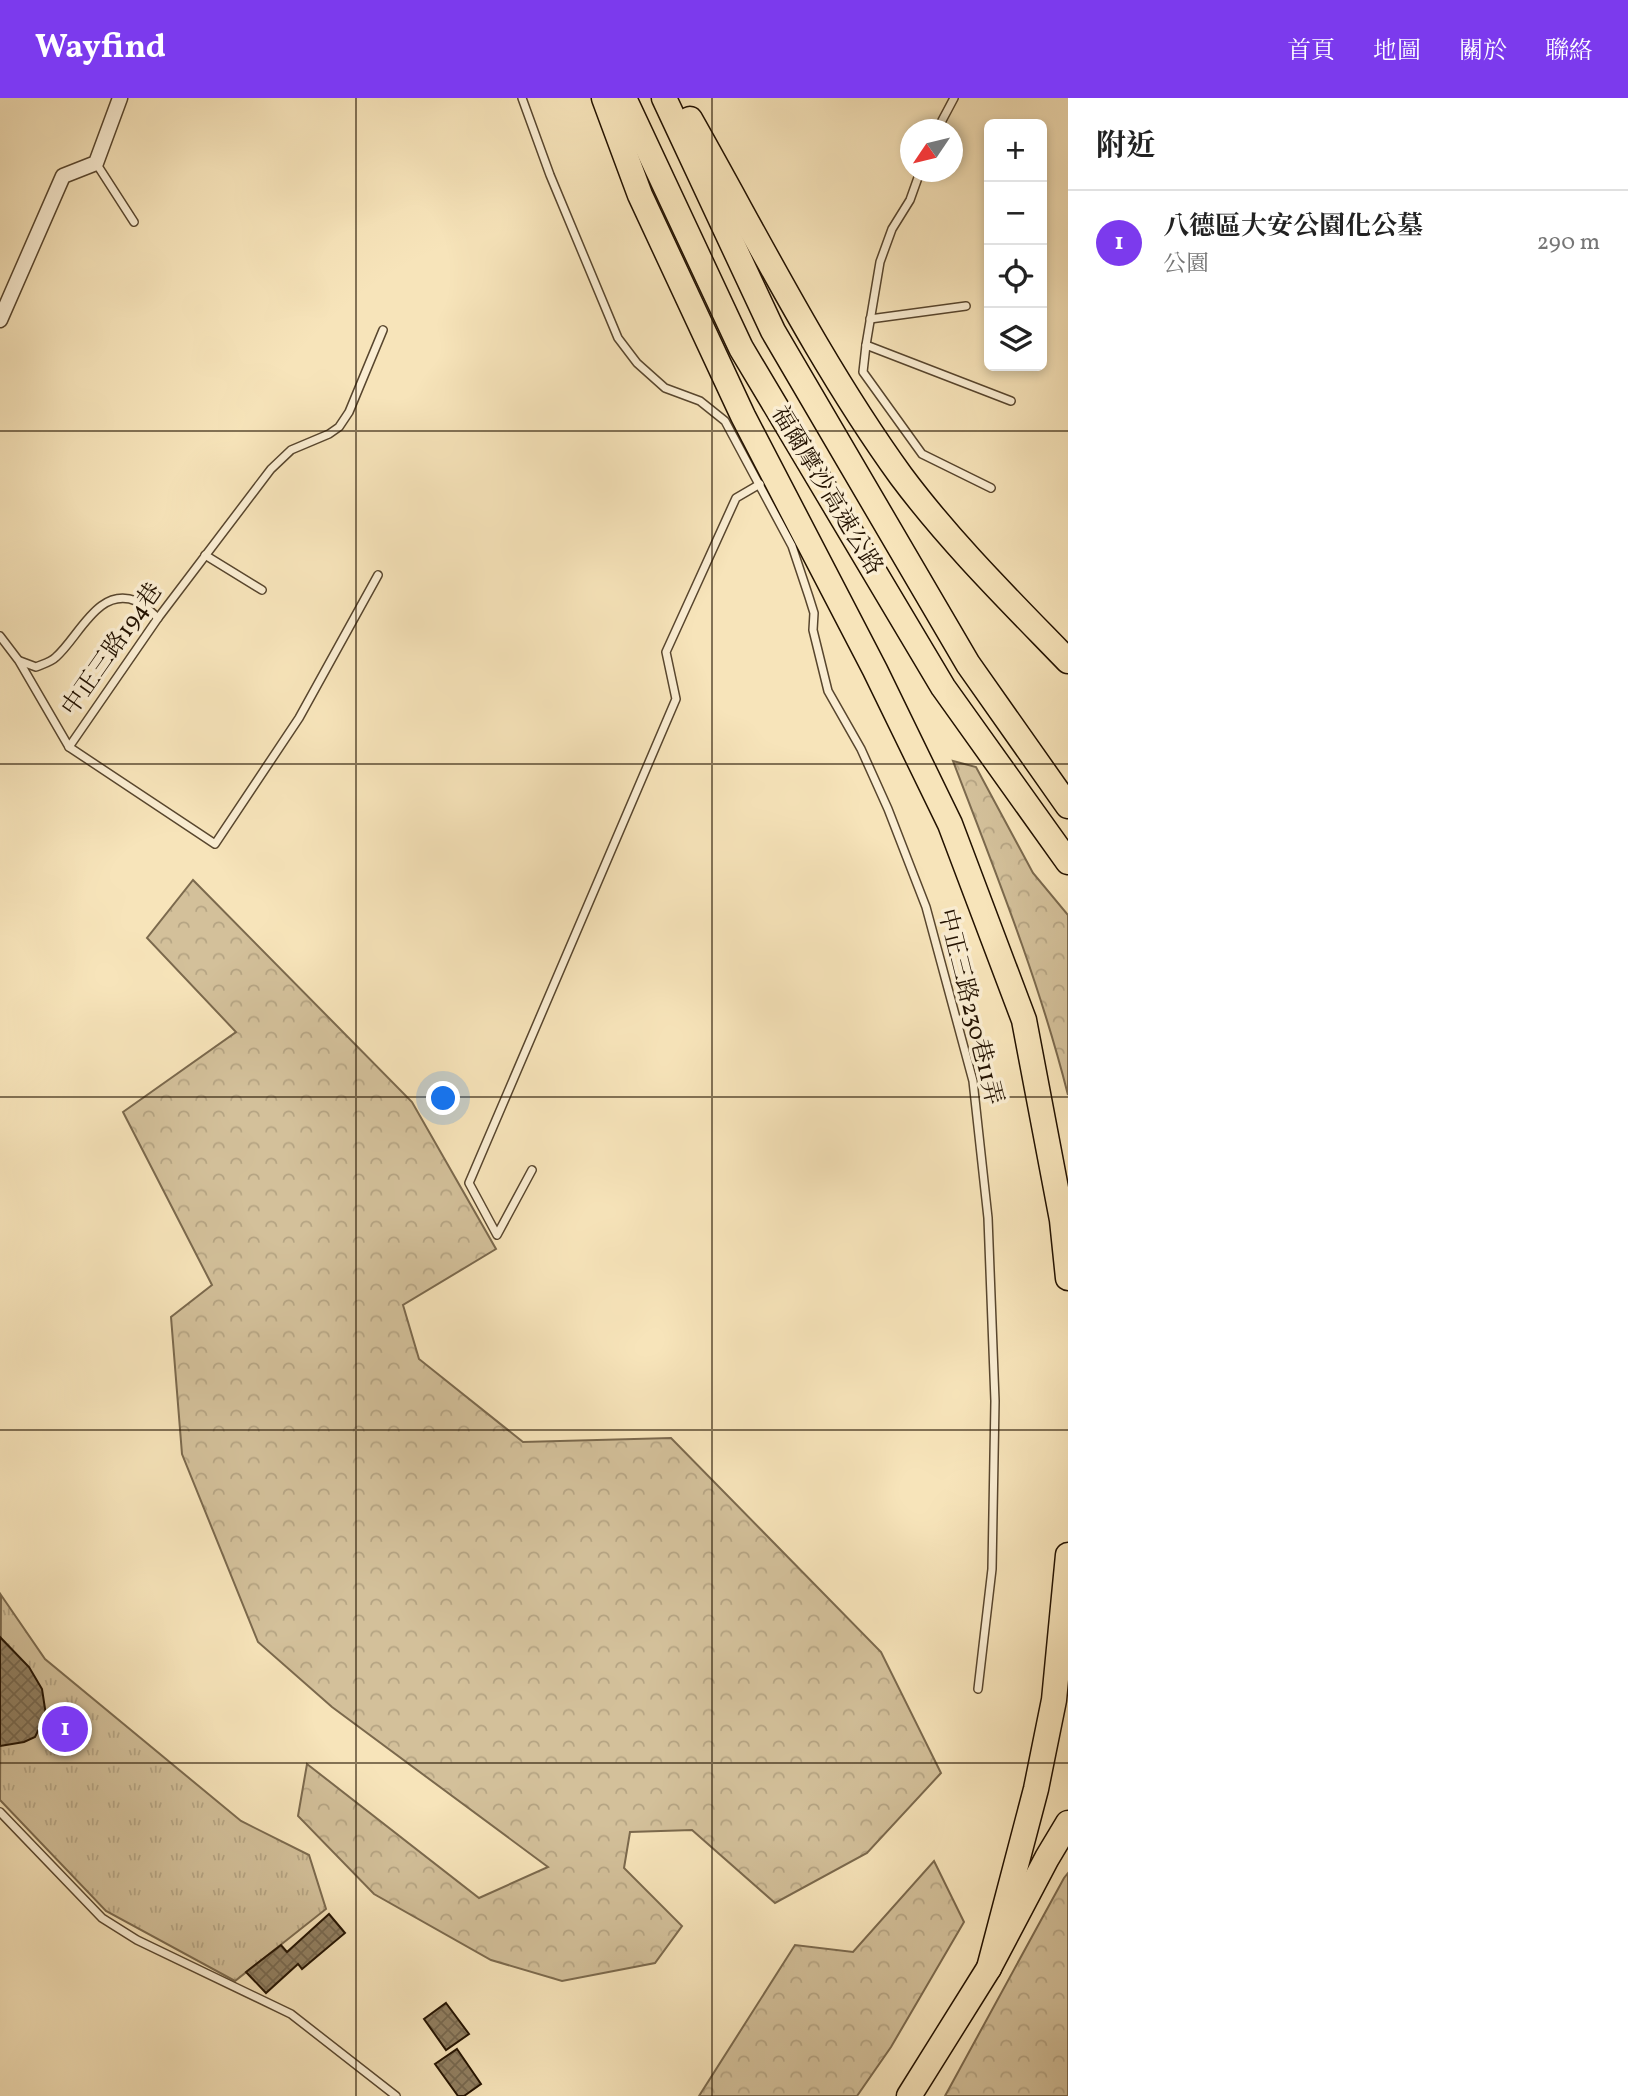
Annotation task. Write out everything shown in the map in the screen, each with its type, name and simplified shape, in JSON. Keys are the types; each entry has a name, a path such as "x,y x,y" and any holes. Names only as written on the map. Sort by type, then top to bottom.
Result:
{"highway":[{"path":"604,98 640,195 743,416 950,824 1024,1020 1062,1220 1068,1278"},
{"name":"福爾摩沙高速公路","path":"624,98 741,348 943,687 1068,862"},
{"name":"福爾摩沙高速公路","path":"664,98 773,331 968,664 1068,806"},
{"path":"679,98 826,361 901,475 965,555 1068,661"},
{"path":"989,1968 1036,1789 1054,1700 1068,1555"},
{"path":"909,2096 989,1968 1068,1823"}],"street":[{"path":"0,320 63,176 96,163 120,98"}],"lane":[{"name":"中正三路230巷11弄","path":"522,98 550,175 618,338 637,363 665,388 700,401 725,421 792,546 814,613 813,630 828,691 867,761 926,907 973,1081 988,1218 995,1401 992,1569 978,1689"},
{"path":"943,119 954,98"},
{"path":"96,163 134,222"},
{"path":"916,182 910,200 892,229 880,262 863,372 922,454 991,488"},
{"path":"870,319 966,306"},
{"name":"中正三路194巷","path":"378,575 299,718 215,844 69,747 158,618 271,469 291,450 339,427 349,412 383,330"},
{"path":"866,345 1011,401"},
{"path":"532,1170 497,1235 469,1183 676,699 666,652 736,498 760,484"},
{"path":"205,555 262,590"},
{"path":"19,661 36,667 55,659 97,609 108,600 123,598 138,601 158,618"},
{"path":"0,635 19,661 69,747"},
{"path":"0,1812 102,1918 136,1940 291,2014 396,2096"}],"green space":[{"path":"953,761 976,767 1033,873 1068,915 1068,1095 1030,968"},
{"path":"193,880 412,1102 496,1249 403,1305 419,1359 523,1442 671,1438 881,1652 941,1773 867,1853 775,1903 692,1830 630,1832 624,1868 682,1926 655,1963 562,1981 491,1960 374,1894 298,1816 307,1764 479,1898 548,1867 332,1707 258,1642 182,1454 171,1317 212,1285 123,1112 236,1032 147,938"},
{"path":"1,1595 45,1659 241,1821 309,1855 326,1909 235,1981 106,1911 0,1800"},
{"path":"934,1861 964,1922 891,2047 857,2096 699,2096 795,1945 853,1952"},
{"path":"1068,1873 1068,2096 945,2096 1064,1878"}],"building":[{"path":"0,1637 29,1667 42,1689 46,1715 35,1737 24,1742 0,1746"},
{"path":"329,1914 345,1933 302,1969 298,1964 266,1993 246,1972 281,1945 287,1952"},
{"path":"446,2003 469,2034 446,2050 424,2019"},
{"path":"457,2049 481,2084 464,2096 458,2096 435,2064"}],"place":[{"name":"八德區大安公園化公墓","path":"65,1729"}]}
